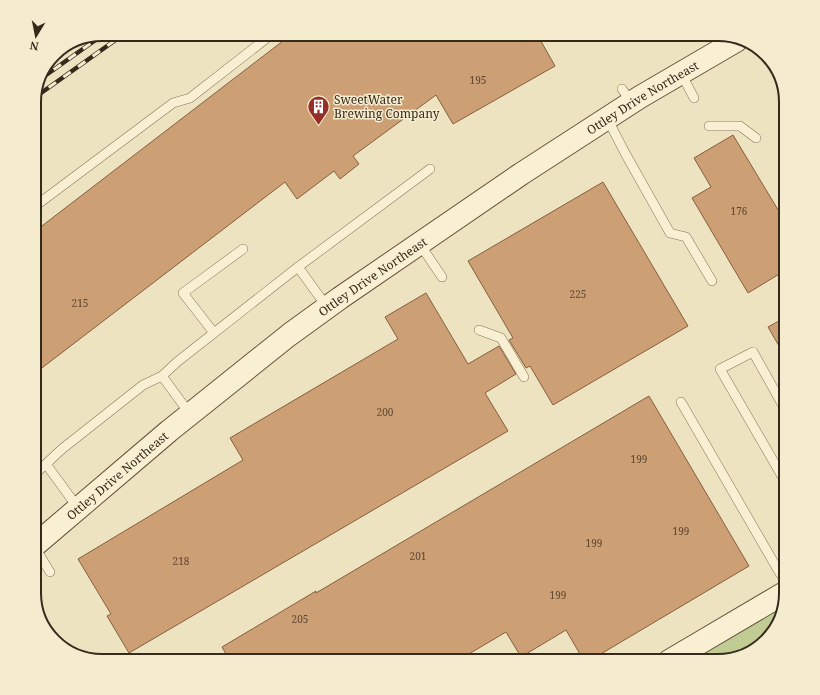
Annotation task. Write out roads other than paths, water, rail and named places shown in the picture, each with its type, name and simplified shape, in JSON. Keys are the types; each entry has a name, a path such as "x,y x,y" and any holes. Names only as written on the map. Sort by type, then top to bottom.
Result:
{"street":[{"name":"Ottley Drive Northeast","path":"41,540 190,414 289,335 327,307 521,174 607,118 627,96 681,73 733,43"},
{"path":"681,654 779,596"}],"lane":[{"path":"41,202 173,103 190,98 263,41"},
{"path":"681,73 694,98"},
{"path":"607,118 670,233 686,237 712,281"},
{"path":"709,126 740,126 756,138"},
{"path":"41,469 62,449 143,385 162,376 177,362 298,267 430,169"},
{"path":"419,244 442,277"},
{"path":"214,333 183,293 243,249"},
{"path":"298,267 327,307"},
{"path":"479,330 501,338 524,377"},
{"path":"779,398 753,352 720,369 779,471"},
{"path":"162,376 190,414"},
{"path":"681,402 779,572"},
{"path":"46,464 78,508"},
{"path":"41,557 50,572"}],"railway":[{"path":"42,92 114,41"},
{"path":"48,74 92,42"}],"place":[{"name":"SweetWater Brewing Company","path":"318,126"}]}
